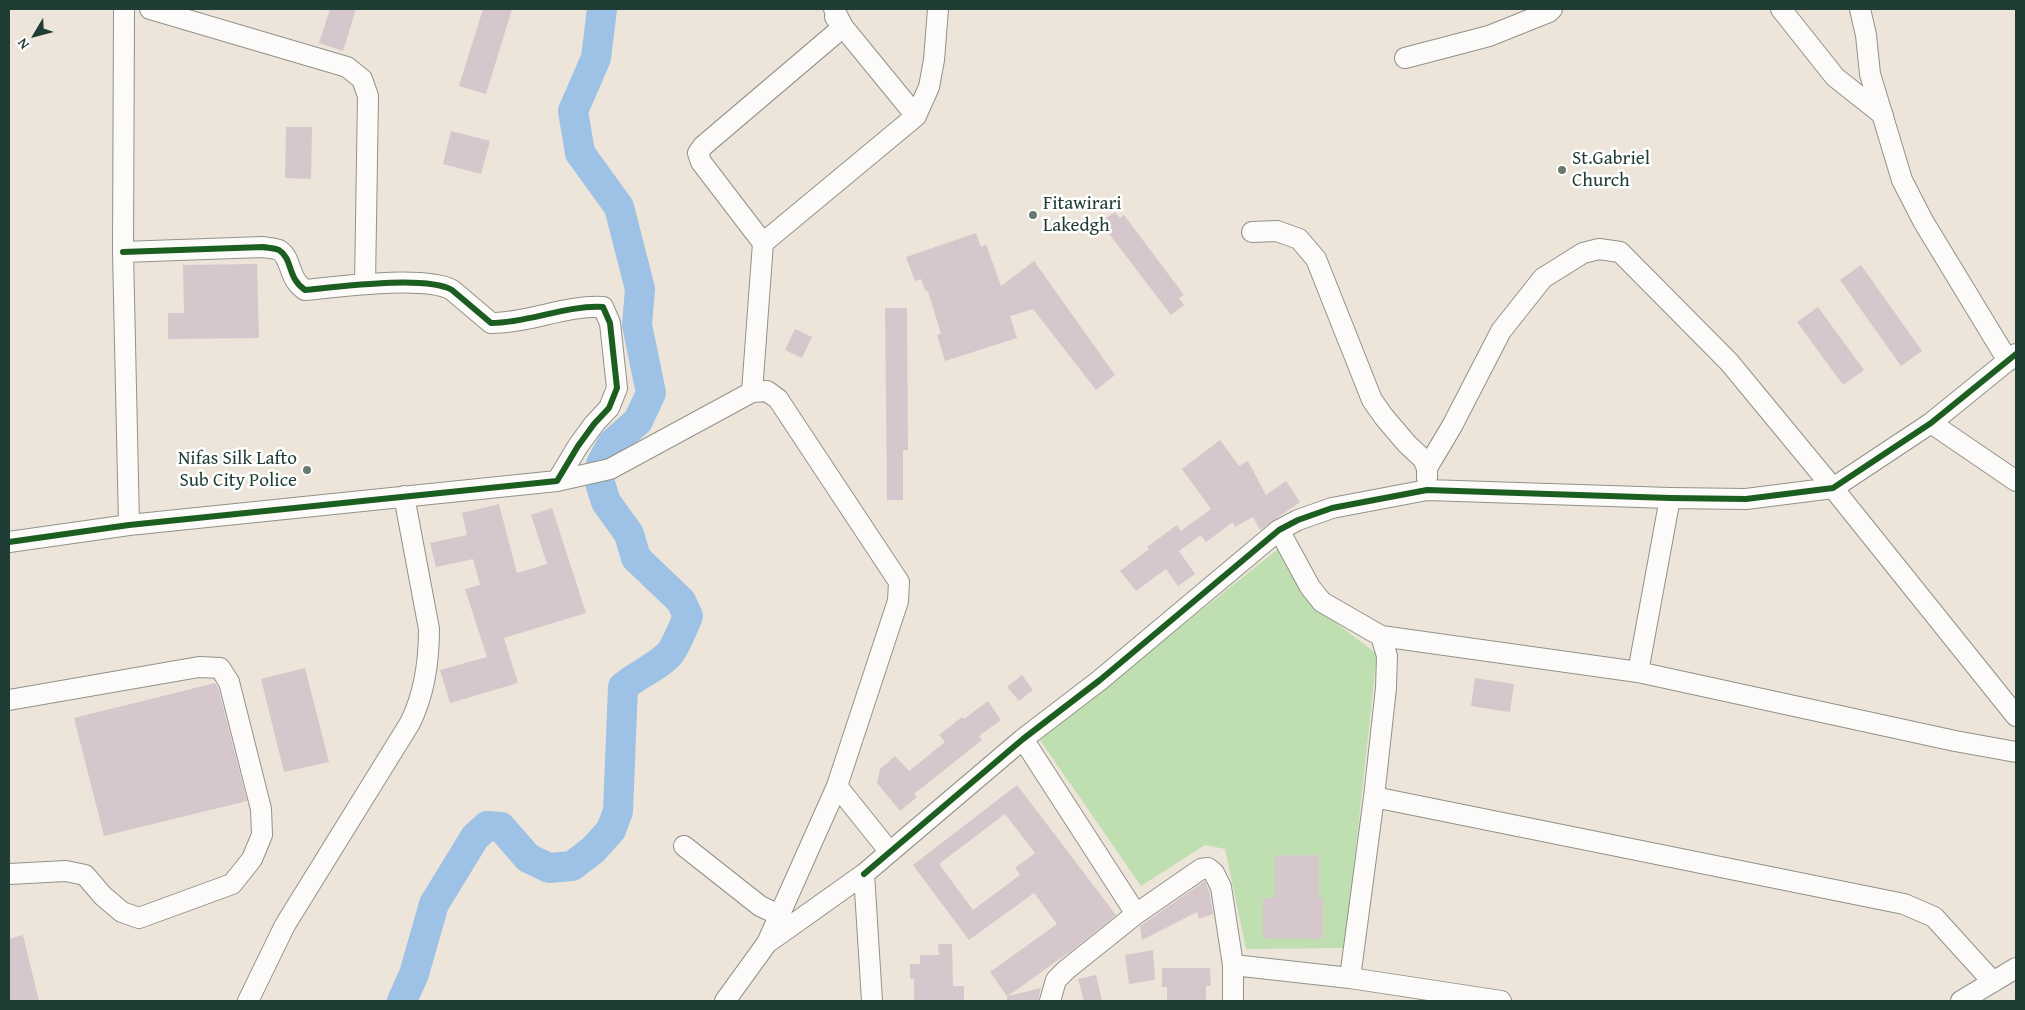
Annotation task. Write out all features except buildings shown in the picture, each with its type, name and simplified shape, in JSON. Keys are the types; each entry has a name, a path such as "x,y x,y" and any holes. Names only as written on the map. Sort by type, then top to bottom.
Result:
{"street":[{"path":"124,9 122,252 129,525"},
{"path":"150,9 347,67 362,79 368,96 365,284"},
{"path":"829,9 916,116"},
{"path":"763,243 916,116 929,87 934,60 938,9"},
{"path":"1405,58 1489,36 1549,12 1552,9"},
{"path":"1781,9 1835,77 1883,115"},
{"path":"767,943 864,874 1023,739 1100,680 1279,530 1298,520 1332,508 1427,490 1670,498 1746,498 1833,488 1931,423 2012,358 1924,221 1902,180 1870,74 1866,35 1860,9"},
{"path":"752,392 763,243 701,162 698,152 702,146 838,18"},
{"path":"1252,232 1277,231 1299,239 1316,259 1372,400 1407,444 1423,459 1427,468 1427,490"},
{"path":"122,252 263,247 278,250 286,257 293,278 305,290 365,284 432,284 445,286 491,323 504,323 575,308 603,307 610,323 617,388 609,408 588,431 556,481"},
{"path":"1427,468 1452,426 1501,330 1543,278 1582,253 1599,249 1620,252 1729,362 2016,716"},
{"path":"9,542 129,525 556,481 577,477 610,469 752,392 767,391 778,399 899,582 898,601 837,786 767,943 725,1001"},
{"path":"1931,423 2016,481"},
{"path":"248,1001 285,925 418,708 429,649 429,630 404,496"},
{"path":"1638,672 1670,498"},
{"path":"1279,530 1310,587 1322,602 1381,636 1638,672 1955,741 2016,752"},
{"path":"1350,978 1374,797 1386,688 1387,656 1381,636"},
{"path":"9,700 200,667 220,668 229,682 260,809 262,835 252,859 232,884 139,918 122,912 102,896 84,875 66,871 9,874"},
{"path":"1023,739 1136,914"},
{"path":"837,786 889,851"},
{"path":"1374,797 1904,904 1934,916 1993,982"},
{"path":"684,846 760,906 779,915"},
{"path":"1050,1001 1056,980 1066,970 1136,914 1201,869 1208,868 1214,873 1221,887 1233,966 1233,1001"},
{"path":"864,874 872,1001"},
{"path":"1233,966 1350,978 1500,1001"},
{"path":"1961,1001 2016,968"}],"green space":[{"path":"1279,548 1309,602 1377,654 1345,948 1246,949 1225,849 1205,845 1141,886 1040,740"}],"waterway":[{"path":"402,1001 414,974 434,904 475,837 487,826 501,827 528,858 549,868 572,866 593,850 611,830 618,811 623,687 667,657 678,639 688,616 681,601 636,558 629,534 606,502 599,480 601,464 612,444 638,421 651,393 637,325 640,289 619,207 580,153 573,111 596,58 602,9"}],"cycle path":[{"path":"9,542 129,525 557,481 578,446 594,424 609,408 617,388 610,323 603,307 589,307 519,320 491,323 452,290 439,286 422,283 380,283 305,290 295,280 286,258 279,250 275,249 263,247 123,252"},
{"path":"864,874 1023,739 1100,680 1279,530 1298,520 1332,508 1427,490 1746,499 1833,488 1931,423 2016,354"}],"place":[{"name":"St.Gabriel Church","path":"1562,170"},
{"name":"Fitawirari Lakedgh","path":"1033,215"},
{"name":"Nifas Silk Lafto Sub City Police","path":"307,470"}]}
